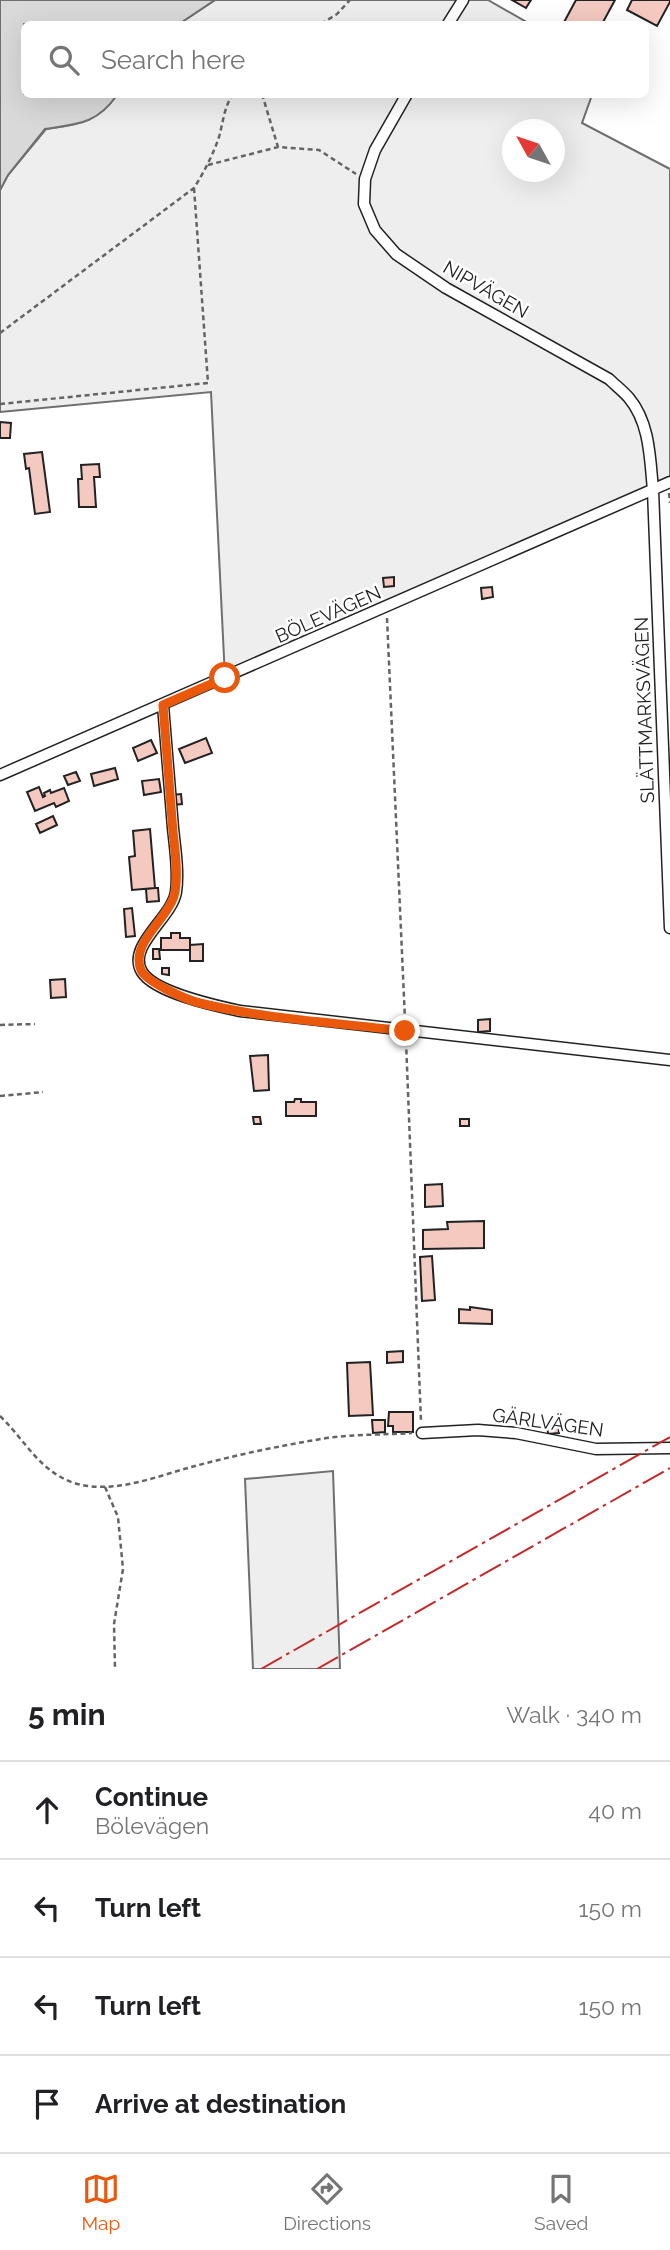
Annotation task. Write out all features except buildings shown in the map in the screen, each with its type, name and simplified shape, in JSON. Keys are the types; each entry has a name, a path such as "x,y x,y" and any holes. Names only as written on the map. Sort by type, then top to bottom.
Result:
{"street":[{"path":"450,21 463,0"},
{"name":"NIPVÄGEN","path":"405,98 375,150 365,179 364,204 375,230 396,254 446,288 609,379 630,400 640,418 648,442 653,489"},
{"name":"BÖLEVÄGEN","path":"0,775 670,482"},
{"name":"SLÄTTMARKSVÄGEN","path":"653,489 670,929"},
{"path":"163,705 176,893 167,913 141,947 139,960 142,972 152,982 197,1002 240,1011 670,1060"},
{"name":"GÄRLVÄGEN","path":"422,1433 478,1430 516,1433 596,1449 670,1448"}],"path":[{"path":"327,21 338,15 350,0"},
{"path":"0,333 194,188 219,138 231,98"},
{"path":"263,98 278,147"},
{"path":"207,166 278,147 319,150 365,179"},
{"path":"0,404 208,383 194,188"},
{"path":"0,1025 36,1024"},
{"path":"0,1096 43,1092"},
{"path":"0,1416 53,1474 76,1483 105,1487 142,1481 196,1465 322,1439 422,1433"},
{"path":"105,1487 117,1517 123,1569 114,1623 115,1669"}],"shaded area":[{"path":"0,0 215,0 184,21 21,21 21,98 115,98 102,112 86,121 45,129 8,175 0,190"},
{"path":"215,0 488,0 525,21 184,21"},
{"path":"114,98 591,98 582,123 670,169 670,482 225,678 211,392 0,412 0,190 8,175 46,129 67,126 94,117"},
{"path":"333,1471 340,1669 253,1669 245,1479"}],"power":[{"path":"261,1669 670,1437"},
{"path":"317,1669 670,1468"}],"route":[{"path":"225,678 163,705 176,893 167,913 141,947 139,960 142,972 152,982 197,1002 240,1011 405,1031"}]}
